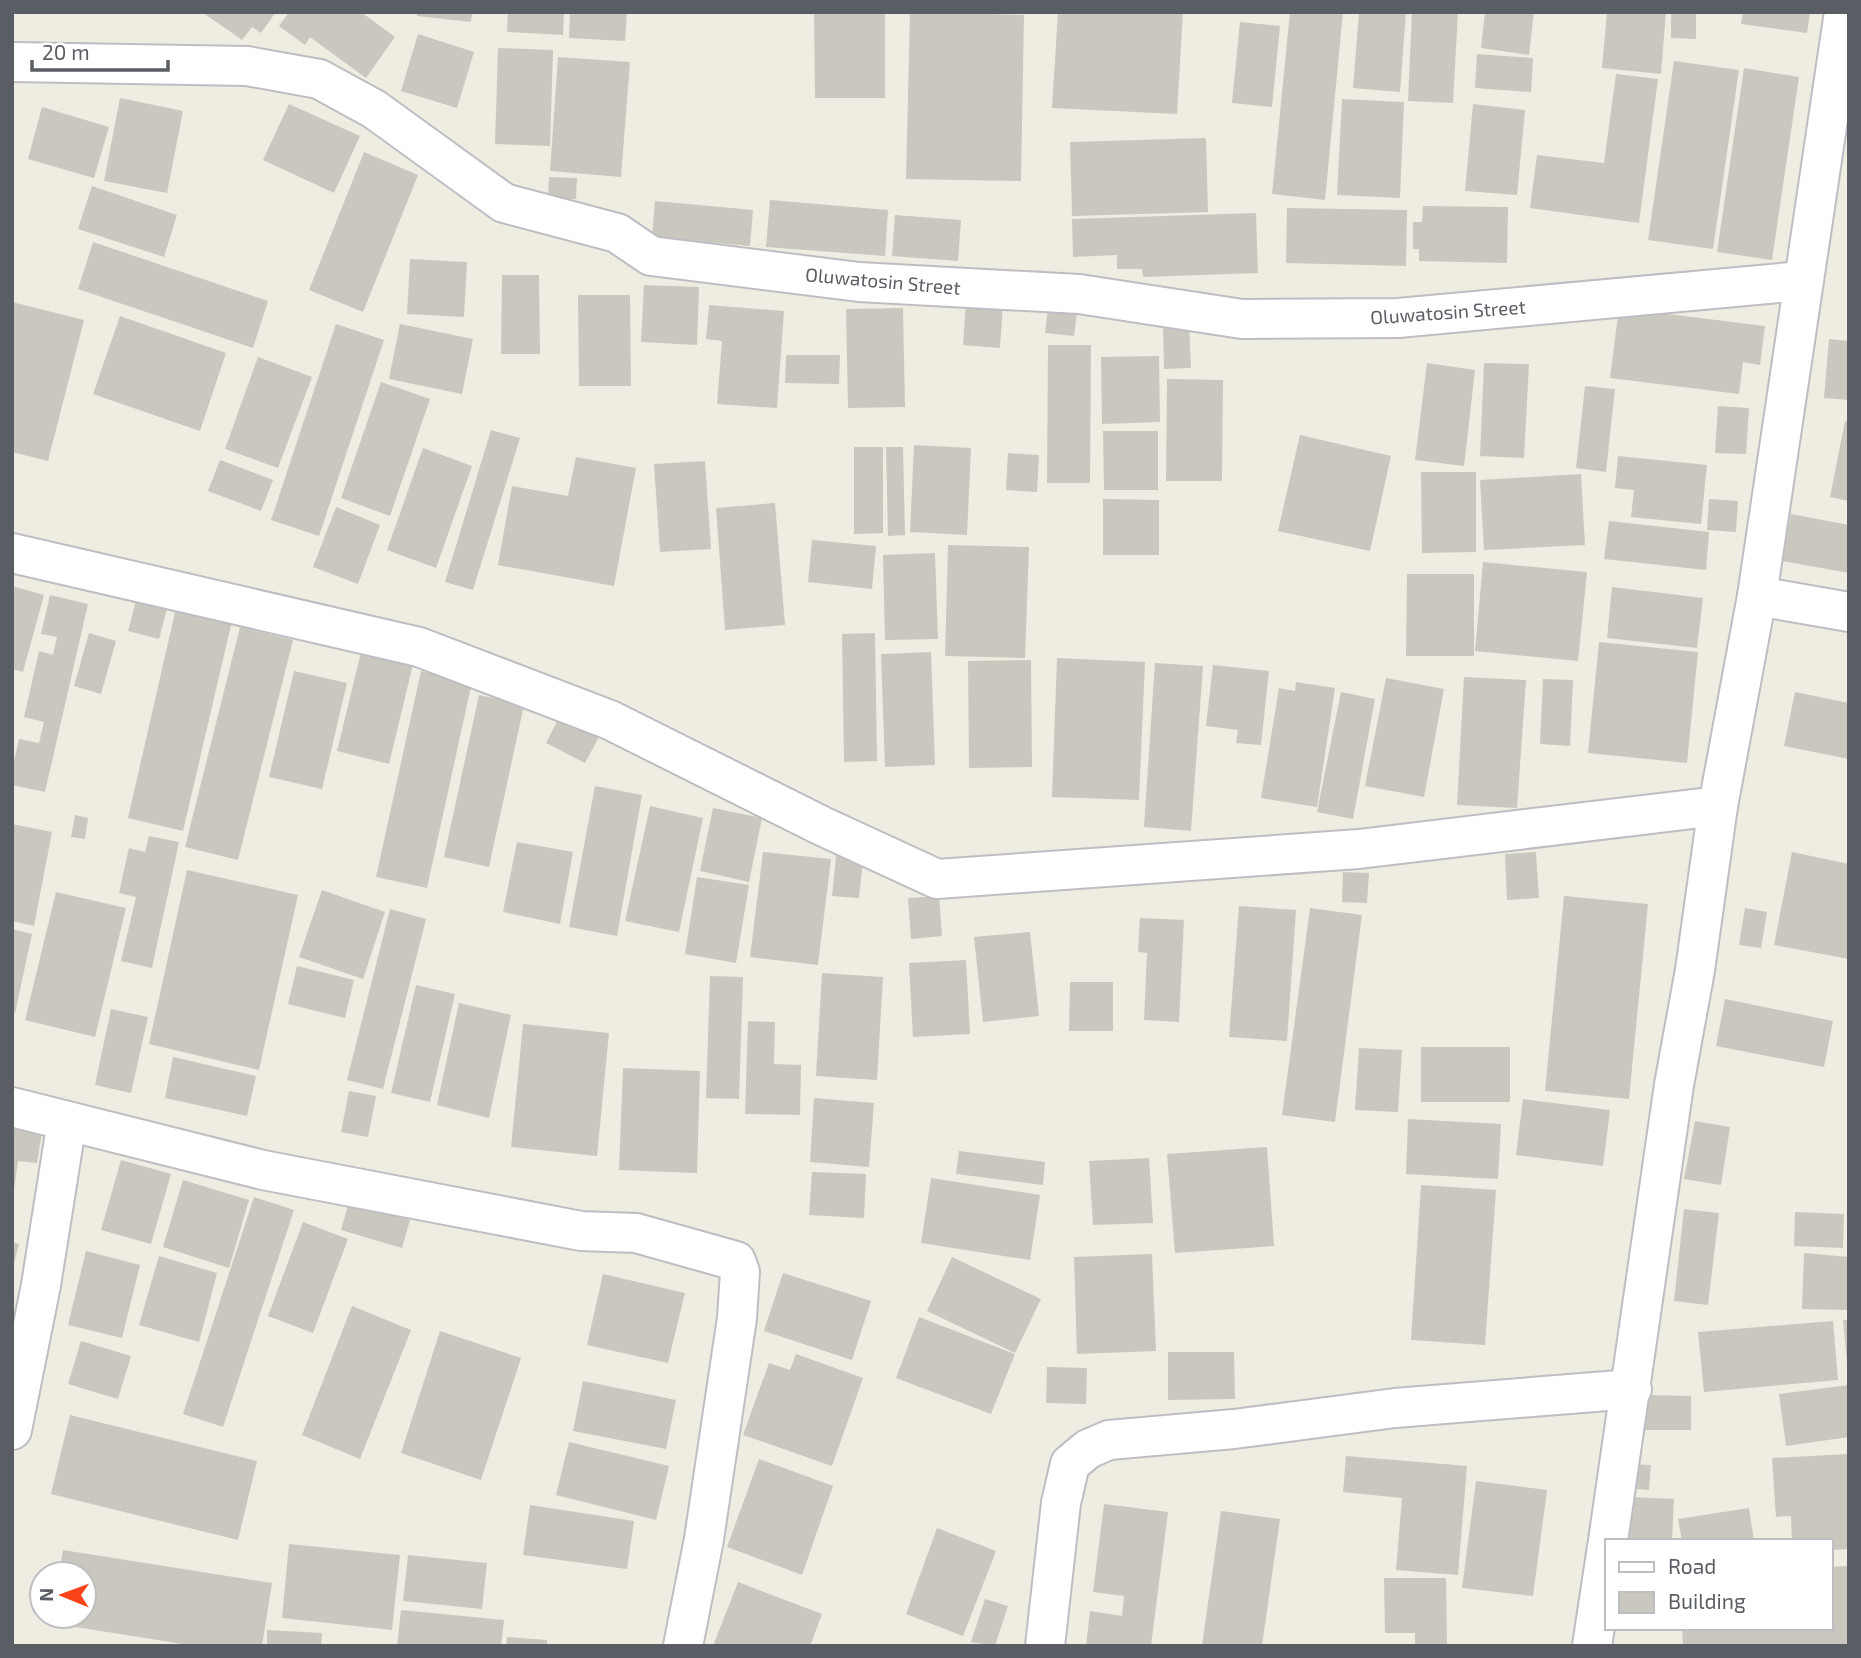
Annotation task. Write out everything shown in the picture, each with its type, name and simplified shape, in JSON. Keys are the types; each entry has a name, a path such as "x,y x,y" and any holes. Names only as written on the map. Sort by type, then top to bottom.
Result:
{"street":[{"path":"1608,1539 1674,1085 1695,970 1718,806 1757,596 1844,12"},
{"name":"Oluwatosin Street","path":"12,62 247,66 318,79 374,109 504,203 617,233 651,256 859,282 1079,295 1242,318 1398,318 1802,281"},
{"path":"12,554 419,647 610,720 821,826 937,879 1359,849 1718,806"},
{"path":"1757,596 1849,612"},
{"path":"12,1107 263,1170 581,1231 636,1233 736,1261 740,1272 737,1318 704,1539 683,1646"},
{"path":"12,1430 41,1286 67,1121"},
{"path":"1045,1646 1061,1503 1070,1464 1088,1449 1109,1440 1234,1429 1395,1408 1632,1389"},
{"path":"1592,1646 1605,1560"}],"building":[{"path":"202,12 276,12 261,33 252,27 242,40"},
{"path":"289,12 361,12 395,37 366,78 310,37 305,45 279,26"},
{"path":"417,12 472,12 471,22 417,16"},
{"path":"508,12 564,12 563,35 507,32"},
{"path":"570,12 627,12 625,41 569,38"},
{"path":"814,12 885,12 885,98 815,98"},
{"path":"910,12 1024,15 1021,181 906,179"},
{"path":"1058,12 1183,12 1177,114 1052,108"},
{"path":"1290,12 1343,12 1325,200 1272,194"},
{"path":"1359,12 1406,12 1400,92 1353,88"},
{"path":"1412,12 1458,12 1453,103 1408,101"},
{"path":"1485,12 1534,12 1529,55 1481,48"},
{"path":"1607,12 1666,12 1661,74 1602,68"},
{"path":"1671,12 1696,12 1696,39 1671,38"},
{"path":"1743,12 1810,12 1807,33 1741,24"},
{"path":"1240,22 1280,26 1272,107 1232,103"},
{"path":"418,34 474,52 457,108 401,91"},
{"path":"498,48 553,50 550,146 495,144"},
{"path":"1477,54 1533,58 1531,92 1475,88"},
{"path":"558,57 630,62 621,177 550,171"},
{"path":"1674,61 1739,70 1713,249 1648,240"},
{"path":"1744,68 1799,77 1772,260 1717,252"},
{"path":"1616,74 1658,79 1639,223 1530,208 1537,155 1604,163"},
{"path":"120,98 183,111 167,193 104,181"},
{"path":"1342,99 1404,102 1400,198 1337,195"},
{"path":"289,104 360,136 334,193 263,160"},
{"path":"1473,104 1525,110 1517,195 1465,191"},
{"path":"42,107 109,127 94,178 28,159"},
{"path":"1206,138 1208,212 1072,216 1070,142"},
{"path":"364,152 418,175 363,312 309,290"},
{"path":"549,177 577,178 576,199 548,199"},
{"path":"92,186 177,215 164,257 78,229"},
{"path":"770,200 888,210 885,256 766,247"},
{"path":"655,201 753,210 750,246 652,237"},
{"path":"1423,206 1508,207 1507,263 1419,261 1419,249 1413,249 1413,222 1422,222"},
{"path":"1287,208 1407,210 1406,266 1286,263"},
{"path":"1256,213 1258,273 1143,277 1142,269 1117,269 1117,255 1073,257 1072,219"},
{"path":"895,215 961,220 958,261 892,256"},
{"path":"93,242 268,301 253,348 78,289"},
{"path":"410,259 467,262 464,317 407,314"},
{"path":"502,275 539,275 540,354 501,354"},
{"path":"644,285 699,287 697,345 641,342"},
{"path":"578,295 630,295 631,386 579,386"},
{"path":"966,301 1003,304 1000,348 963,345"},
{"path":"12,302 84,320 48,461 12,452"},
{"path":"709,305 784,311 777,408 717,404 722,341 706,339"},
{"path":"903,308 905,407 848,408 846,309"},
{"path":"1048,308 1077,311 1074,336 1045,333"},
{"path":"1619,308 1765,326 1760,365 1743,362 1739,394 1610,378"},
{"path":"120,316 226,353 200,431 93,394"},
{"path":"336,324 384,340 319,536 271,520"},
{"path":"400,324 473,339 462,394 389,379"},
{"path":"1189,324 1191,368 1164,369 1163,325"},
{"path":"1829,339 1849,341 1849,400 1824,398"},
{"path":"1048,345 1091,345 1090,483 1047,483"},
{"path":"786,355 840,355 839,384 785,383"},
{"path":"1159,356 1160,422 1102,424 1101,357"},
{"path":"258,357 312,377 278,468 225,449"},
{"path":"1427,363 1475,370 1464,466 1415,460"},
{"path":"1484,363 1529,364 1524,458 1480,456"},
{"path":"1167,379 1223,380 1222,481 1166,481"},
{"path":"381,382 430,399 390,516 341,498"},
{"path":"1585,386 1615,389 1606,472 1576,468"},
{"path":"1718,406 1749,408 1746,454 1715,453"},
{"path":"1845,421 1849,422 1849,501 1830,497"},
{"path":"491,430 520,438 473,590 445,582"},
{"path":"1103,431 1158,431 1158,490 1104,490"},
{"path":"1300,435 1391,456 1370,551 1278,531"},
{"path":"914,445 971,448 967,535 910,532"},
{"path":"854,447 883,447 883,533 854,534"},
{"path":"886,447 903,447 905,535 888,536"},
{"path":"423,448 472,466 436,568 387,550"},
{"path":"1008,453 1039,455 1037,492 1006,490"},
{"path":"1618,456 1707,465 1701,524 1631,517 1634,490 1615,488"},
{"path":"576,457 636,468 614,586 498,565 512,486 568,496"},
{"path":"220,460 273,480 261,511 208,491"},
{"path":"705,461 711,549 660,552 654,464"},
{"path":"1421,472 1476,472 1476,552 1422,553"},
{"path":"1581,474 1585,545 1484,550 1480,480"},
{"path":"1103,499 1159,500 1159,555 1103,555"},
{"path":"1709,499 1738,501 1736,532 1707,530"},
{"path":"775,503 785,625 725,630 716,508"},
{"path":"336,507 380,525 358,584 313,567"},
{"path":"1791,514 1849,525 1849,573 1782,561"},
{"path":"1609,521 1709,532 1706,570 1604,559"},
{"path":"812,540 876,546 872,589 808,582"},
{"path":"948,545 1029,547 1025,658 945,656"},
{"path":"935,553 938,639 885,640 883,555"},
{"path":"1483,562 1587,572 1578,661 1475,651"},
{"path":"1407,574 1474,574 1474,656 1406,656"},
{"path":"12,586 44,595 23,672 12,669"},
{"path":"1612,587 1703,598 1697,648 1607,638"},
{"path":"50,595 88,604 45,792 12,785 12,770 19,739 39,743 44,722 24,717 39,651 53,655 57,637 41,634"},
{"path":"137,597 168,605 159,639 128,631"},
{"path":"176,608 232,621 183,831 128,818"},
{"path":"240,627 293,640 238,860 185,847"},
{"path":"89,633 116,641 101,694 74,686"},
{"path":"875,633 877,761 844,762 842,634"},
{"path":"1599,642 1698,652 1687,763 1588,753"},
{"path":"363,644 415,656 389,764 337,751"},
{"path":"931,652 935,765 885,767 881,654"},
{"path":"1057,658 1145,662 1139,800 1052,797"},
{"path":"1031,660 1032,767 969,768 968,661"},
{"path":"1155,663 1203,666 1191,831 1144,827"},
{"path":"1213,665 1269,671 1261,745 1236,743 1238,730 1206,726"},
{"path":"294,671 347,683 322,789 269,777"},
{"path":"421,671 472,682 427,888 376,877"},
{"path":"1464,677 1526,680 1517,808 1457,805"},
{"path":"1386,678 1444,689 1424,797 1365,786"},
{"path":"1543,679 1573,680 1570,746 1540,744"},
{"path":"1296,682 1335,688 1317,807 1261,798 1279,688 1295,691"},
{"path":"1341,692 1375,699 1353,819 1317,812"},
{"path":"1795,692 1849,703 1849,759 1784,746"},
{"path":"479,695 524,705 489,867 444,857"},
{"path":"561,714 600,735 585,763 546,743"},
{"path":"595,786 642,795 617,936 569,927"},
{"path":"650,806 703,818 679,932 625,921"},
{"path":"713,808 762,818 749,882 700,871"},
{"path":"75,815 88,818 85,839 71,837"},
{"path":"12,824 52,832 34,926 12,921"},
{"path":"149,836 179,842 152,968 121,961 136,897 119,893 129,848 145,852"},
{"path":"517,842 573,852 560,924 503,912"},
{"path":"837,847 864,850 859,898 832,896"},
{"path":"763,852 831,859 818,965 750,957"},
{"path":"1536,852 1539,898 1507,900 1505,854"},
{"path":"1792,852 1849,864 1849,959 1774,945"},
{"path":"187,870 298,895 259,1070 149,1044"},
{"path":"1343,872 1369,873 1367,903 1342,902"},
{"path":"697,877 749,885 736,963 685,954"},
{"path":"322,890 385,912 363,979 299,957"},
{"path":"56,892 126,908 95,1037 25,1020"},
{"path":"939,896 942,936 911,939 908,898"},
{"path":"1564,896 1648,904 1629,1099 1545,1091"},
{"path":"1239,906 1296,910 1287,1041 1229,1037"},
{"path":"1310,908 1362,915 1335,1122 1282,1115"},
{"path":"1745,908 1767,912 1761,948 1739,945"},
{"path":"390,909 426,919 383,1089 347,1080"},
{"path":"1140,918 1184,920 1179,1022 1144,1020 1147,953 1138,952"},
{"path":"12,929 32,934 15,1013 12,1012"},
{"path":"1030,932 1039,1016 983,1022 974,937"},
{"path":"966,960 970,1034 913,1037 909,963"},
{"path":"297,966 354,980 345,1018 288,1004"},
{"path":"822,973 883,977 877,1080 816,1076"},
{"path":"710,976 743,977 739,1099 706,1098"},
{"path":"1070,982 1113,982 1113,1031 1069,1031"},
{"path":"416,985 455,994 430,1102 391,1093"},
{"path":"1725,999 1833,1021 1824,1067 1716,1046"},
{"path":"459,1003 511,1015 489,1118 437,1105"},
{"path":"111,1009 148,1017 131,1093 95,1085"},
{"path":"748,1021 775,1022 774,1064 801,1065 800,1115 745,1114"},
{"path":"523,1024 609,1033 597,1156 511,1147"},
{"path":"1421,1047 1510,1047 1510,1102 1421,1102"},
{"path":"1359,1048 1402,1050 1398,1112 1355,1110"},
{"path":"173,1057 256,1076 247,1116 165,1098"},
{"path":"623,1068 700,1071 697,1173 619,1170"},
{"path":"349,1091 376,1096 368,1137 341,1132"},
{"path":"814,1098 874,1103 869,1167 810,1162"},
{"path":"1523,1099 1610,1110 1603,1166 1516,1155"},
{"path":"1408,1119 1501,1124 1498,1179 1406,1174"},
{"path":"1695,1121 1730,1127 1721,1185 1684,1179"},
{"path":"12,1122 43,1126 37,1163 18,1161 14,1190"},
{"path":"1267,1147 1274,1246 1175,1253 1167,1154"},
{"path":"959,1151 1045,1162 1043,1185 956,1174"},
{"path":"1149,1158 1153,1223 1093,1225 1089,1161"},
{"path":"121,1160 171,1174 151,1244 101,1230"},
{"path":"812,1172 866,1174 864,1218 809,1215"},
{"path":"931,1178 1040,1195 1030,1260 921,1243"},
{"path":"183,1180 249,1200 229,1268 163,1247"},
{"path":"1421,1185 1496,1190 1485,1345 1411,1340"},
{"path":"254,1197 294,1210 223,1427 183,1414"},
{"path":"349,1202 410,1220 402,1248 341,1230"},
{"path":"1684,1209 1719,1213 1708,1305 1674,1301"},
{"path":"1795,1212 1844,1214 1843,1248 1794,1246"},
{"path":"303,1222 348,1239 313,1333 268,1316"},
{"path":"12,1242 19,1244 13,1267 12,1267"},
{"path":"86,1251 140,1265 122,1338 68,1325"},
{"path":"1804,1253 1849,1257 1849,1310 1802,1309"},
{"path":"1152,1254 1156,1351 1077,1354 1074,1257"},
{"path":"159,1256 217,1273 199,1342 139,1325"},
{"path":"952,1257 1041,1299 1015,1353 927,1311"},
{"path":"783,1273 871,1301 852,1360 764,1331"},
{"path":"603,1274 685,1293 668,1363 587,1345"},
{"path":"352,1306 411,1330 360,1459 302,1435"},
{"path":"919,1317 1015,1354 991,1414 896,1378"},
{"path":"1843,1320 1849,1320 1849,1362 1847,1362"},
{"path":"1833,1321 1838,1380 1704,1392 1698,1332"},
{"path":"440,1331 521,1358 481,1480 401,1453"},
{"path":"81,1341 131,1356 118,1399 68,1384"},
{"path":"1168,1352 1234,1352 1235,1399 1168,1400"},
{"path":"796,1354 863,1378 832,1466 743,1435 769,1363 790,1370"},
{"path":"1047,1367 1087,1368 1086,1404 1046,1403"},
{"path":"583,1381 676,1400 666,1449 573,1431"},
{"path":"1849,1385 1849,1437 1786,1446 1779,1394"},
{"path":"1645,1395 1691,1396 1691,1430 1645,1430"},
{"path":"70,1415 257,1461 238,1540 51,1494"},
{"path":"569,1442 669,1466 656,1520 556,1495"},
{"path":"1849,1454 1849,1549 1833,1550 1833,1539 1792,1539 1791,1516 1776,1517 1772,1458"},
{"path":"1346,1456 1467,1466 1458,1575 1396,1570 1402,1498 1343,1492"},
{"path":"759,1459 833,1486 802,1575 727,1547"},
{"path":"1628,1464 1651,1465 1649,1490 1626,1488"},
{"path":"1476,1481 1547,1490 1533,1596 1462,1588"},
{"path":"1630,1497 1674,1499 1672,1539 1628,1539"},
{"path":"1104,1504 1168,1512 1151,1646 1086,1646 1090,1611 1122,1616 1124,1596 1093,1592"},
{"path":"530,1505 634,1521 627,1569 523,1555"},
{"path":"1749,1508 1754,1539 1682,1539 1678,1519"},
{"path":"1221,1511 1280,1519 1262,1646 1202,1646"},
{"path":"937,1528 996,1551 963,1636 906,1614"},
{"path":"289,1544 400,1555 392,1630 282,1618"},
{"path":"63,1550 272,1583 262,1646 195,1646 95,1630 98,1630 98,1560 61,1560"},
{"path":"408,1555 487,1563 482,1609 403,1601"},
{"path":"1847,1566 1849,1646 1683,1646 1682,1630 1833,1630 1833,1567"},
{"path":"1384,1578 1446,1578 1447,1646 1415,1646 1415,1633 1385,1633"},
{"path":"738,1582 822,1614 810,1646 713,1646"},
{"path":"985,1599 1008,1606 995,1646 971,1642"},
{"path":"401,1610 504,1620 501,1646 397,1646"},
{"path":"267,1630 322,1633 321,1646 267,1646"},
{"path":"507,1637 547,1640 547,1646 506,1646"}]}
